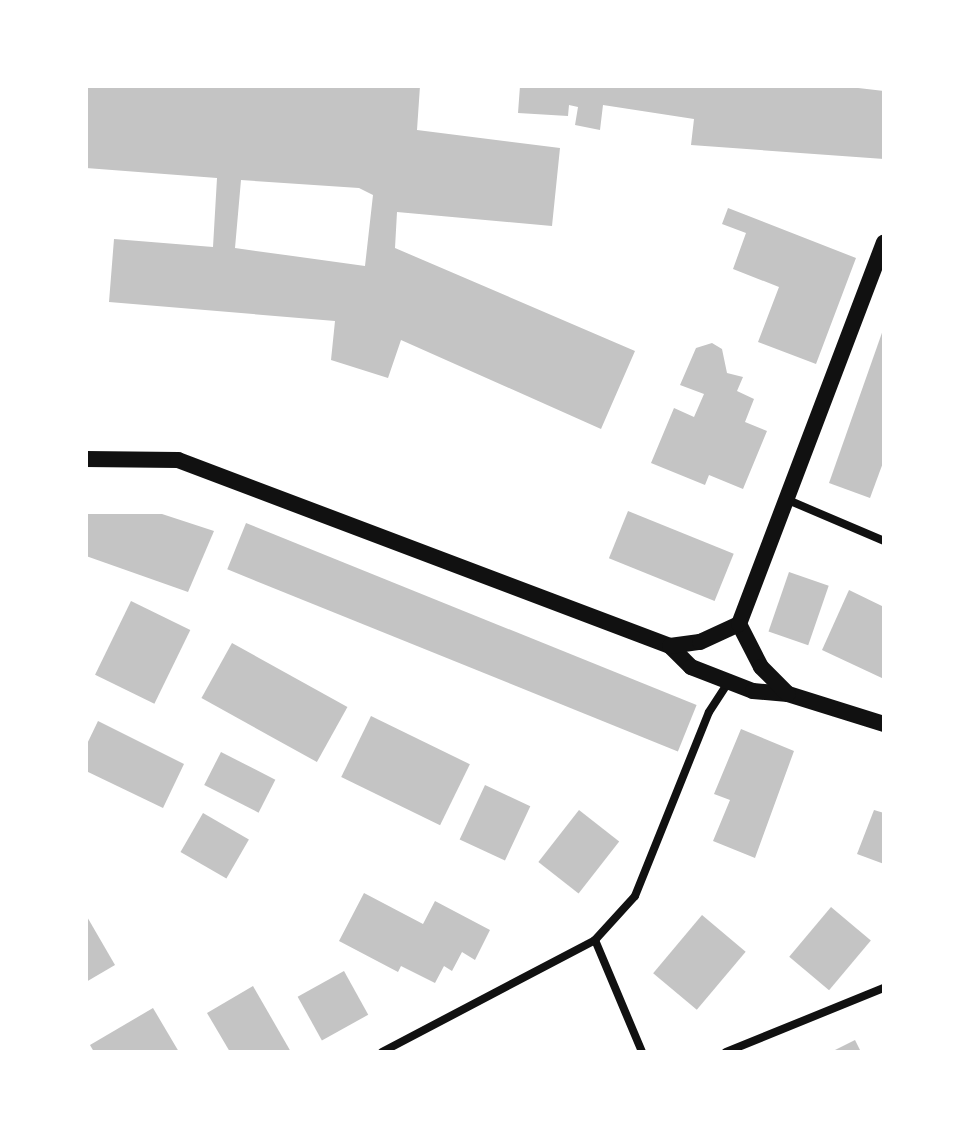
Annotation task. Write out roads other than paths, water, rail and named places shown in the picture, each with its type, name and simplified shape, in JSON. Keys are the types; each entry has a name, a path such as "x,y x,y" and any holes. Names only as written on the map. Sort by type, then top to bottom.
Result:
{"main road":[{"path":"670,646 700,642 739,624 884,243"},
{"path":"86,459 178,460 670,646 691,667 753,691 788,694 884,724"},
{"path":"739,624 761,667 788,694"}],"street":[{"path":"788,500 884,541"},
{"path":"382,1052 595,940 635,896 709,712 729,681"},
{"path":"595,940 642,1052"},
{"path":"726,1052 884,988"}]}
